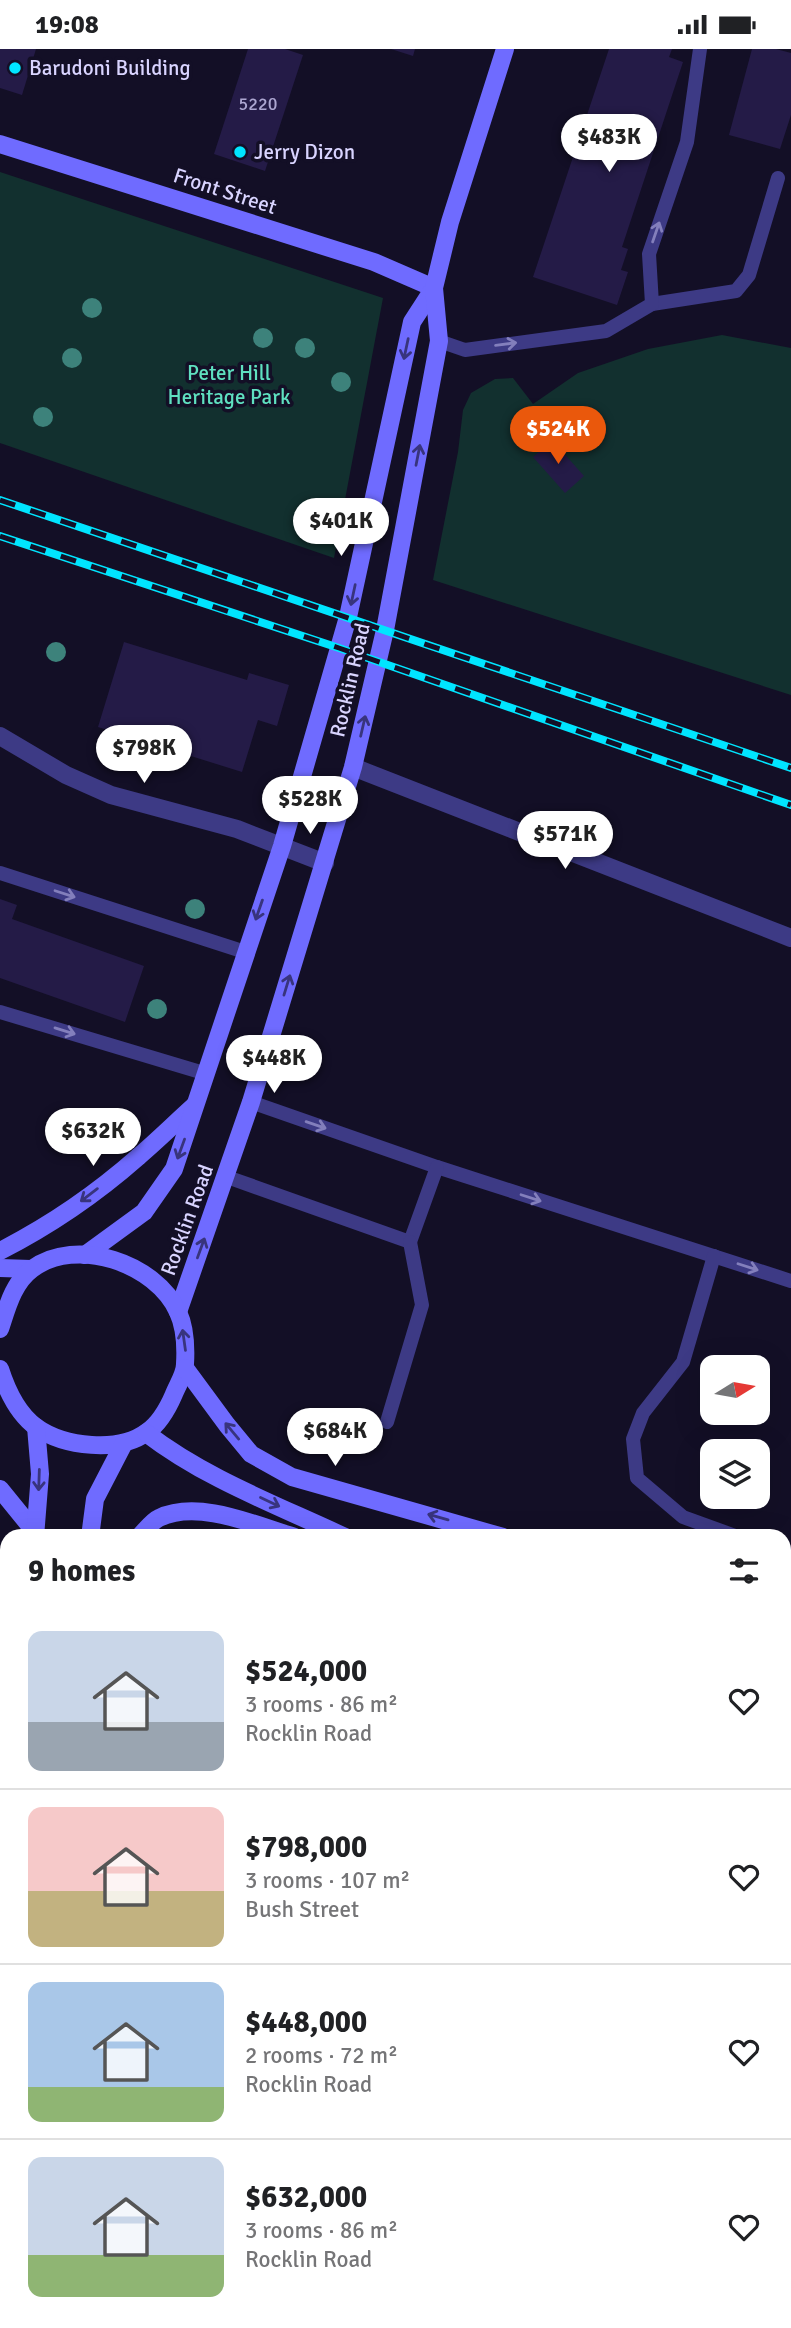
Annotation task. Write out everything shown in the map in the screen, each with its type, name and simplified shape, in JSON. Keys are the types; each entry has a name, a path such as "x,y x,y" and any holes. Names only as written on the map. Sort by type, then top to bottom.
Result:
{"street":[{"name":"Rocklin Road","path":"178,1312 227,1177 353,767 386,629 439,341 434,288 450,222 505,49"},
{"name":"Front Street","path":"0,144 374,262 434,288"},
{"name":"Rocklin Road","path":"85,1255 144,1212 174,1169 282,846 348,617 412,322 434,288"},
{"path":"0,736 66,775 111,795 199,817 325,863"},
{"path":"353,767 791,938"},
{"path":"0,1251 41,1230 82,1201 138,1158 197,1104"},
{"path":"0,1268 31,1269 55,1258 85,1255 114,1259 139,1269 161,1287 178,1312 185,1341 185,1368 161,1419 146,1433 124,1443 84,1444 65,1440 36,1427 7,1392 0,1369"},
{"path":"0,1329 12,1293 31,1269"},
{"path":"185,1368 251,1454 292,1477 475,1529"},
{"path":"35,1529 40,1475 36,1427"},
{"path":"146,1433 204,1472 328,1529"},
{"path":"91,1529 95,1499 124,1443"},
{"path":"0,1489 31,1529"},
{"path":"146,1529 158,1518 189,1510 220,1515 268,1529"}],"lane":[{"path":"652,304 649,254 687,142 700,49"},
{"path":"439,341 465,350 606,331 652,304 736,291 749,275 778,177"},
{"path":"0,873 245,952"},
{"path":"0,1011 207,1074"},
{"path":"251,1102 437,1167 791,1281"},
{"path":"387,1422 422,1305 410,1242 437,1167"},
{"path":"227,1177 410,1242"},
{"path":"714,1256 683,1362 643,1413 633,1439 637,1478 683,1517 716,1529"}],"green space":[{"name":"Peter Hill Heritage Park","path":"0,172 383,298 334,558 0,443"},
{"path":"722,335 791,348 791,695 433,580 458,452 463,410 471,393 495,379 513,378 533,404 578,373 648,349"}],"building":[{"name":"Barudoni Building","path":"0,49 36,49 22,95 0,88"},
{"path":"248,49 285,49 303,55 265,171 214,154"},
{"path":"391,49 415,49 413,56"},
{"path":"609,49 672,49 669,57 683,62 622,247 628,249 621,270 628,272 617,305 533,277"},
{"path":"752,49 776,49 791,53 791,115 780,149 729,135"},
{"path":"552,440 584,476 565,493 533,457"},
{"path":"124,642 247,680 249,673 289,685 277,726 258,720 242,772 98,727"},
{"path":"0,899 17,905 12,919 144,966 125,1022 0,978"}],"railway":[{"path":"0,500 791,768"},
{"path":"0,536 339,648 791,805"}],"place":[{"name":"Barudoni Building","path":"15,68"},
{"name":"Jerry Dizon","path":"240,152"}]}
